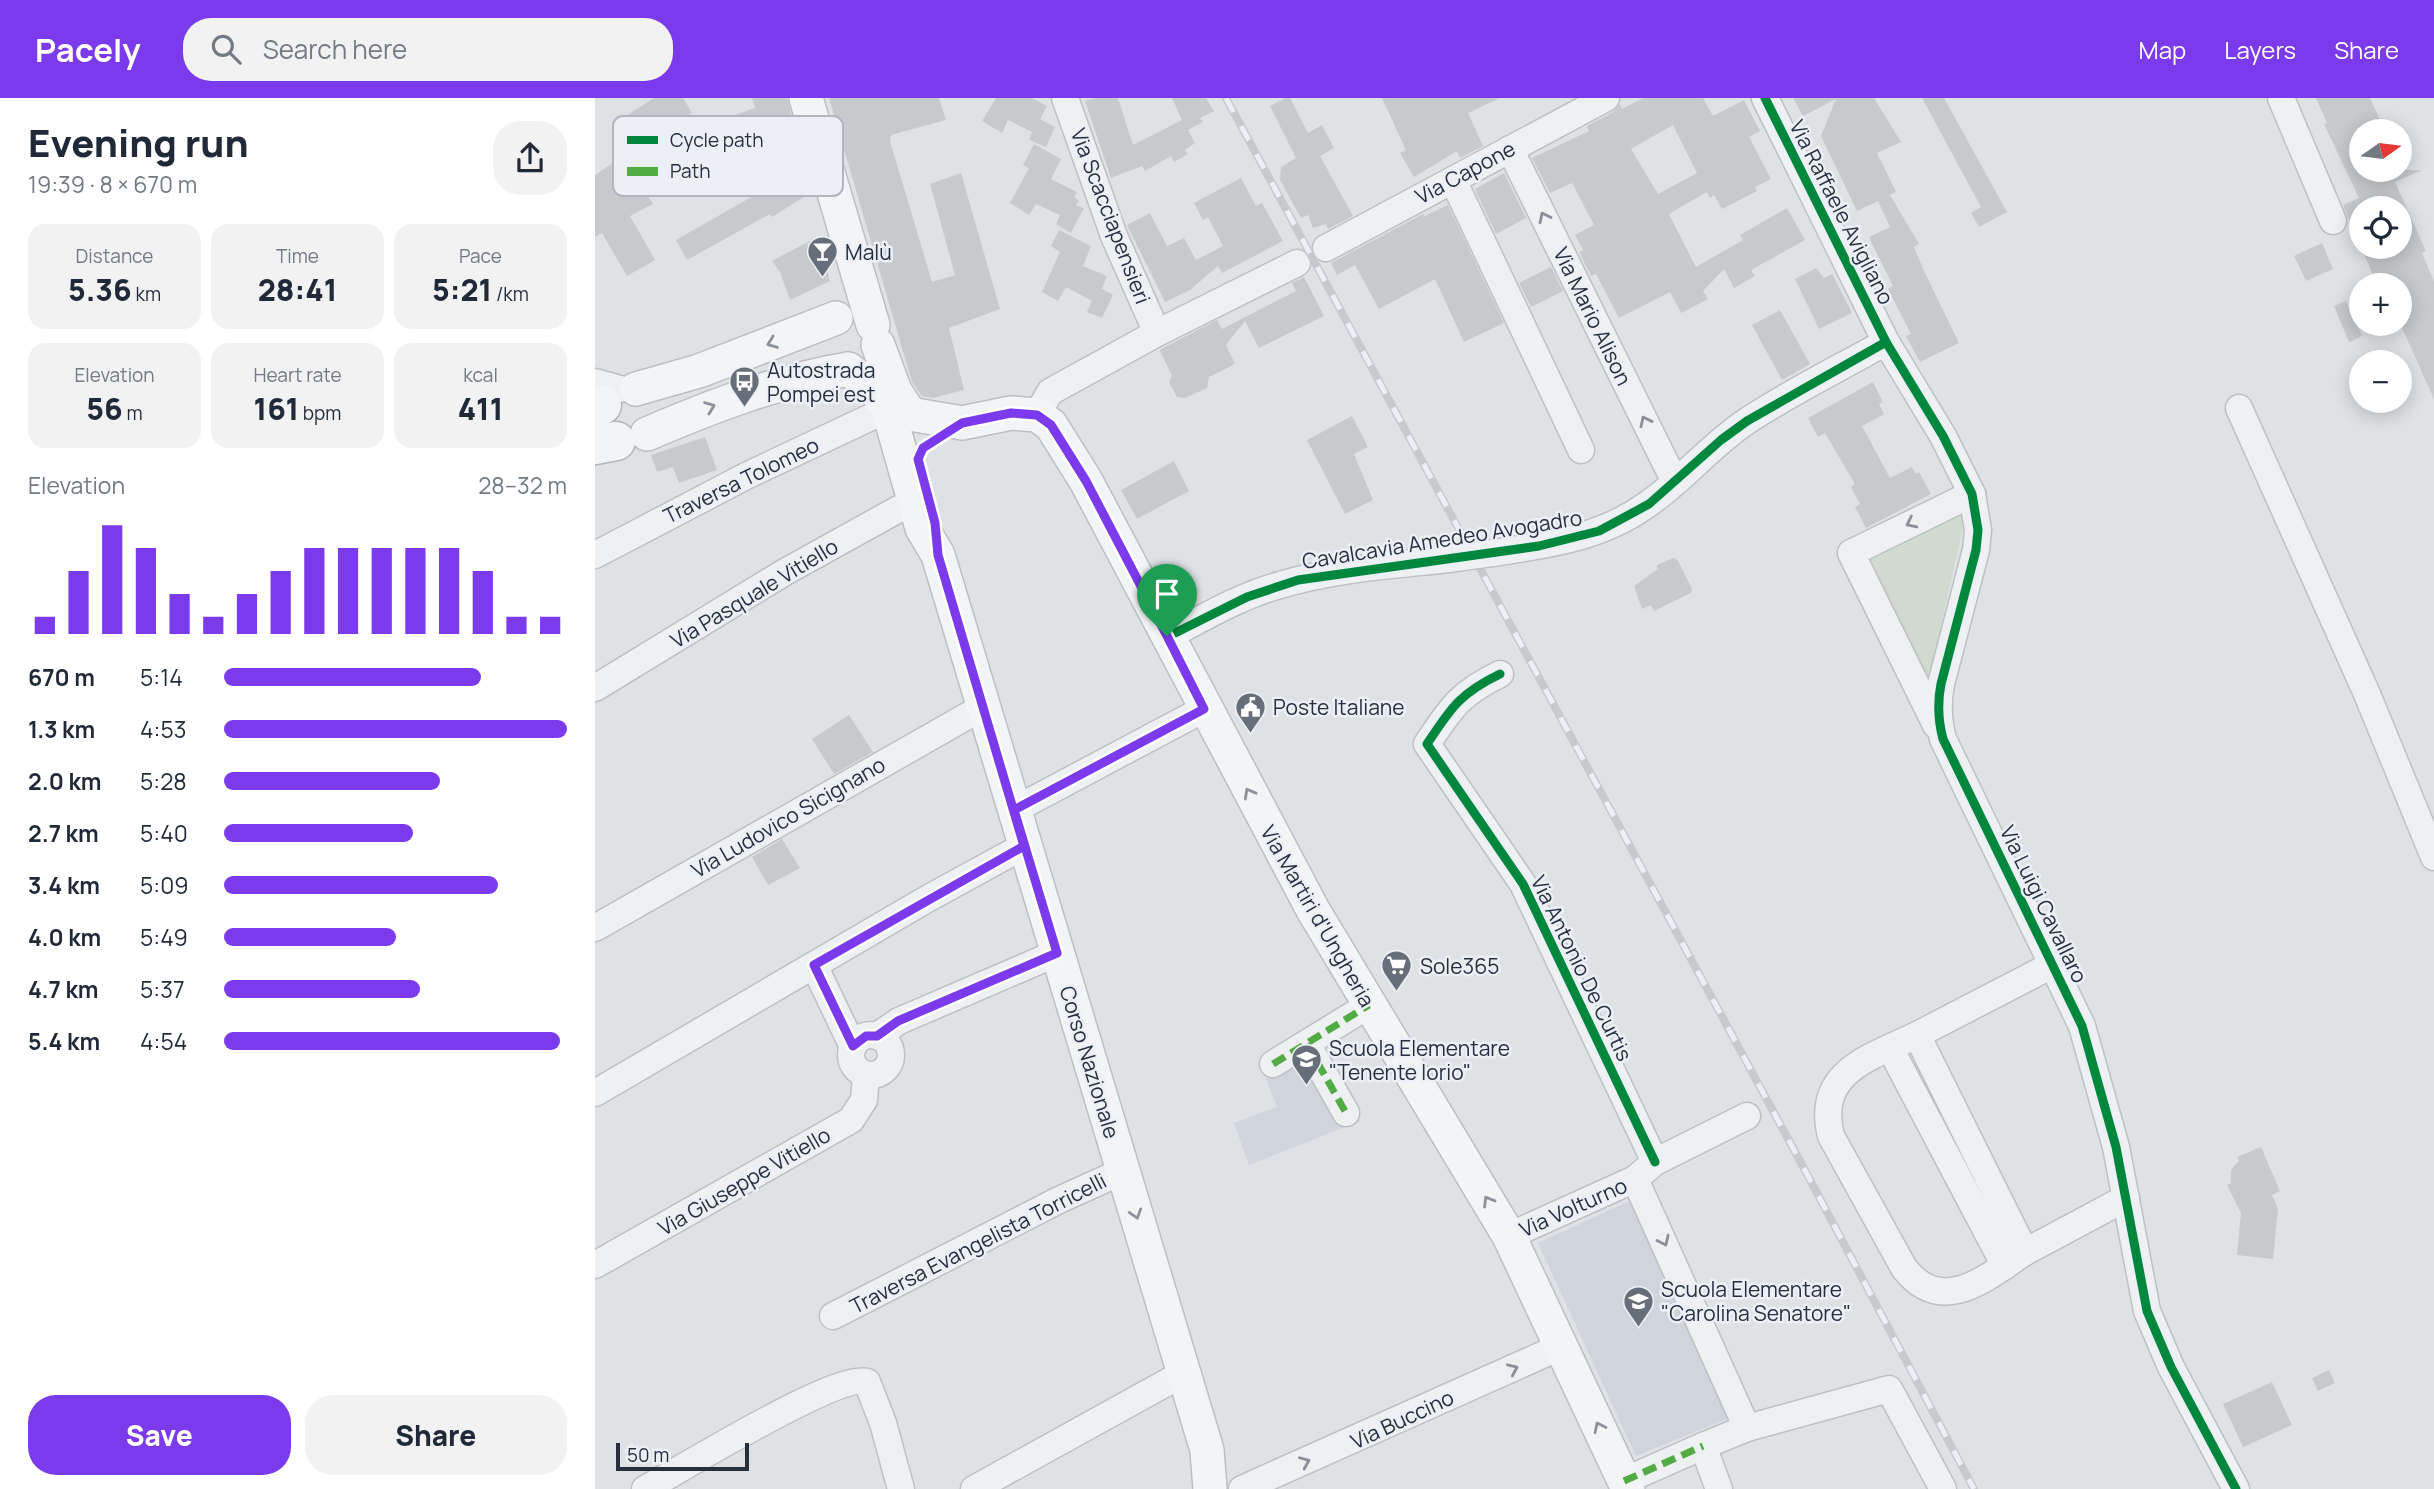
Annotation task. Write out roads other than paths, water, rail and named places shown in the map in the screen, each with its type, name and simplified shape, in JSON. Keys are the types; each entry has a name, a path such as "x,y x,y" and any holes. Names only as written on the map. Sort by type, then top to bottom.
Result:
{"main road":[{"path":"806,98 812,116"},
{"path":"619,440 745,395 797,379 856,368 871,360 858,326 854,255 836,196"},
{"path":"607,396 858,326"},
{"path":"858,326 905,410 923,419 962,423 1011,413 1037,415"},
{"name":"Corso Nazionale","path":"858,326 826,331 825,348 833,362 848,369 875,389 888,409 922,528 938,555"},
{"path":"607,396 600,413 604,429 619,440"},
{"path":"607,396 649,399 655,412 619,440"},
{"name":"Via Martiri d'Ungheria","path":"1037,415 1051,425 1086,481 1204,709 1313,910 1509,1236 1626,1485"},
{"name":"Corso Nazionale","path":"962,423 927,443 918,459 935,523 938,555 1207,1450 1210,1489"}],"street":[{"name":"Via Scacciapensieri","path":"1065,98 1114,236 1157,333"},
{"name":"Via Capone","path":"1326,248 1606,98"},
{"name":"Via Raffaele Avigliano","path":"1765,98 1886,342"},
{"path":"2281,98 2333,221"},
{"name":"Via Mario Alison","path":"1510,149 1675,482"},
{"path":"1453,180 1581,450"},
{"path":"1037,415 1050,392 1157,333 1297,263"},
{"name":"Cavalcavia Amedeo Avogadro","path":"1167,636 1231,604 1278,585 1318,576 1561,542 1599,531 1634,513 1747,421 1886,342"},
{"name":"Via Luigi Cavallaro","path":"1886,342 1943,436 1972,494 1978,530 1976,550 1938,701 1943,739 2054,964 2086,1037 2107,1111 2140,1281 2158,1339 2236,1489"},
{"path":"2239,408 2367,694 2434,857"},
{"name":"Traversa Tolomeo","path":"595,555 745,476 888,409"},
{"path":"1943,739 1851,553 1972,494"},
{"name":"Via Pasquale Vitiello","path":"595,688 785,572 915,500"},
{"name":"Via Antonio De Curtis","path":"1500,674 1470,688 1453,706 1427,744 1523,884 1645,1170"},
{"name":"Via Ludovico Sicignano","path":"595,928 983,707"},
{"path":"1014,810 1204,709"},
{"path":"595,1093 1024,846"},
{"path":"853,1046 866,1036 877,1036 898,1021 1057,953"},
{"path":"2054,964 1847,1070 1836,1084 1828,1110 1831,1136 1914,1281 1927,1289 1943,1293 1958,1291 2126,1198"},
{"path":"814,965 853,1046 854,1067 866,1075 879,1074 890,1064 891,1051 877,1036"},
{"path":"1273,1064 1369,1005"},
{"path":"1917,1035 2015,1259"},
{"path":"1307,1044 1346,1113"},
{"path":"1890,1048 2015,1259"},
{"name":"Via Giuseppe Vitiello","path":"595,1265 851,1120 864,1100 866,1075"},
{"name":"Via Volturno","path":"1509,1236 1645,1170 1747,1116"},
{"path":"1645,1170 1747,1428"},
{"name":"Traversa Evangelista Torricelli","path":"833,1317 1059,1200 1123,1171"},
{"name":"Via Buccino","path":"1243,1489 1560,1347"},
{"path":"974,1489 1184,1374"},
{"path":"645,1489 825,1390 859,1379 867,1382 883,1423 901,1489"},
{"path":"1626,1485 1703,1446 1747,1428 1889,1389 1943,1489"},
{"path":"1703,1446 1719,1489"},
{"name":"Corso Nazionale","path":"1207,1450 1229,1489"}],"railway":[{"path":"1226,98 1974,1489"}],"place":[{"name":"Malù","path":"822,279"},
{"name":"Autostrada Pompei est","path":"744,409"},
{"name":"Poste Italiane","path":"1250,734"},
{"name":"Sole365","path":"1397,993"},
{"name":"Scuola Elementare \"Tenente Iorio\"","path":"1306,1087"},
{"name":"Scuola Elementare \"Carolina Senatore\"","path":"1638,1328"}]}
